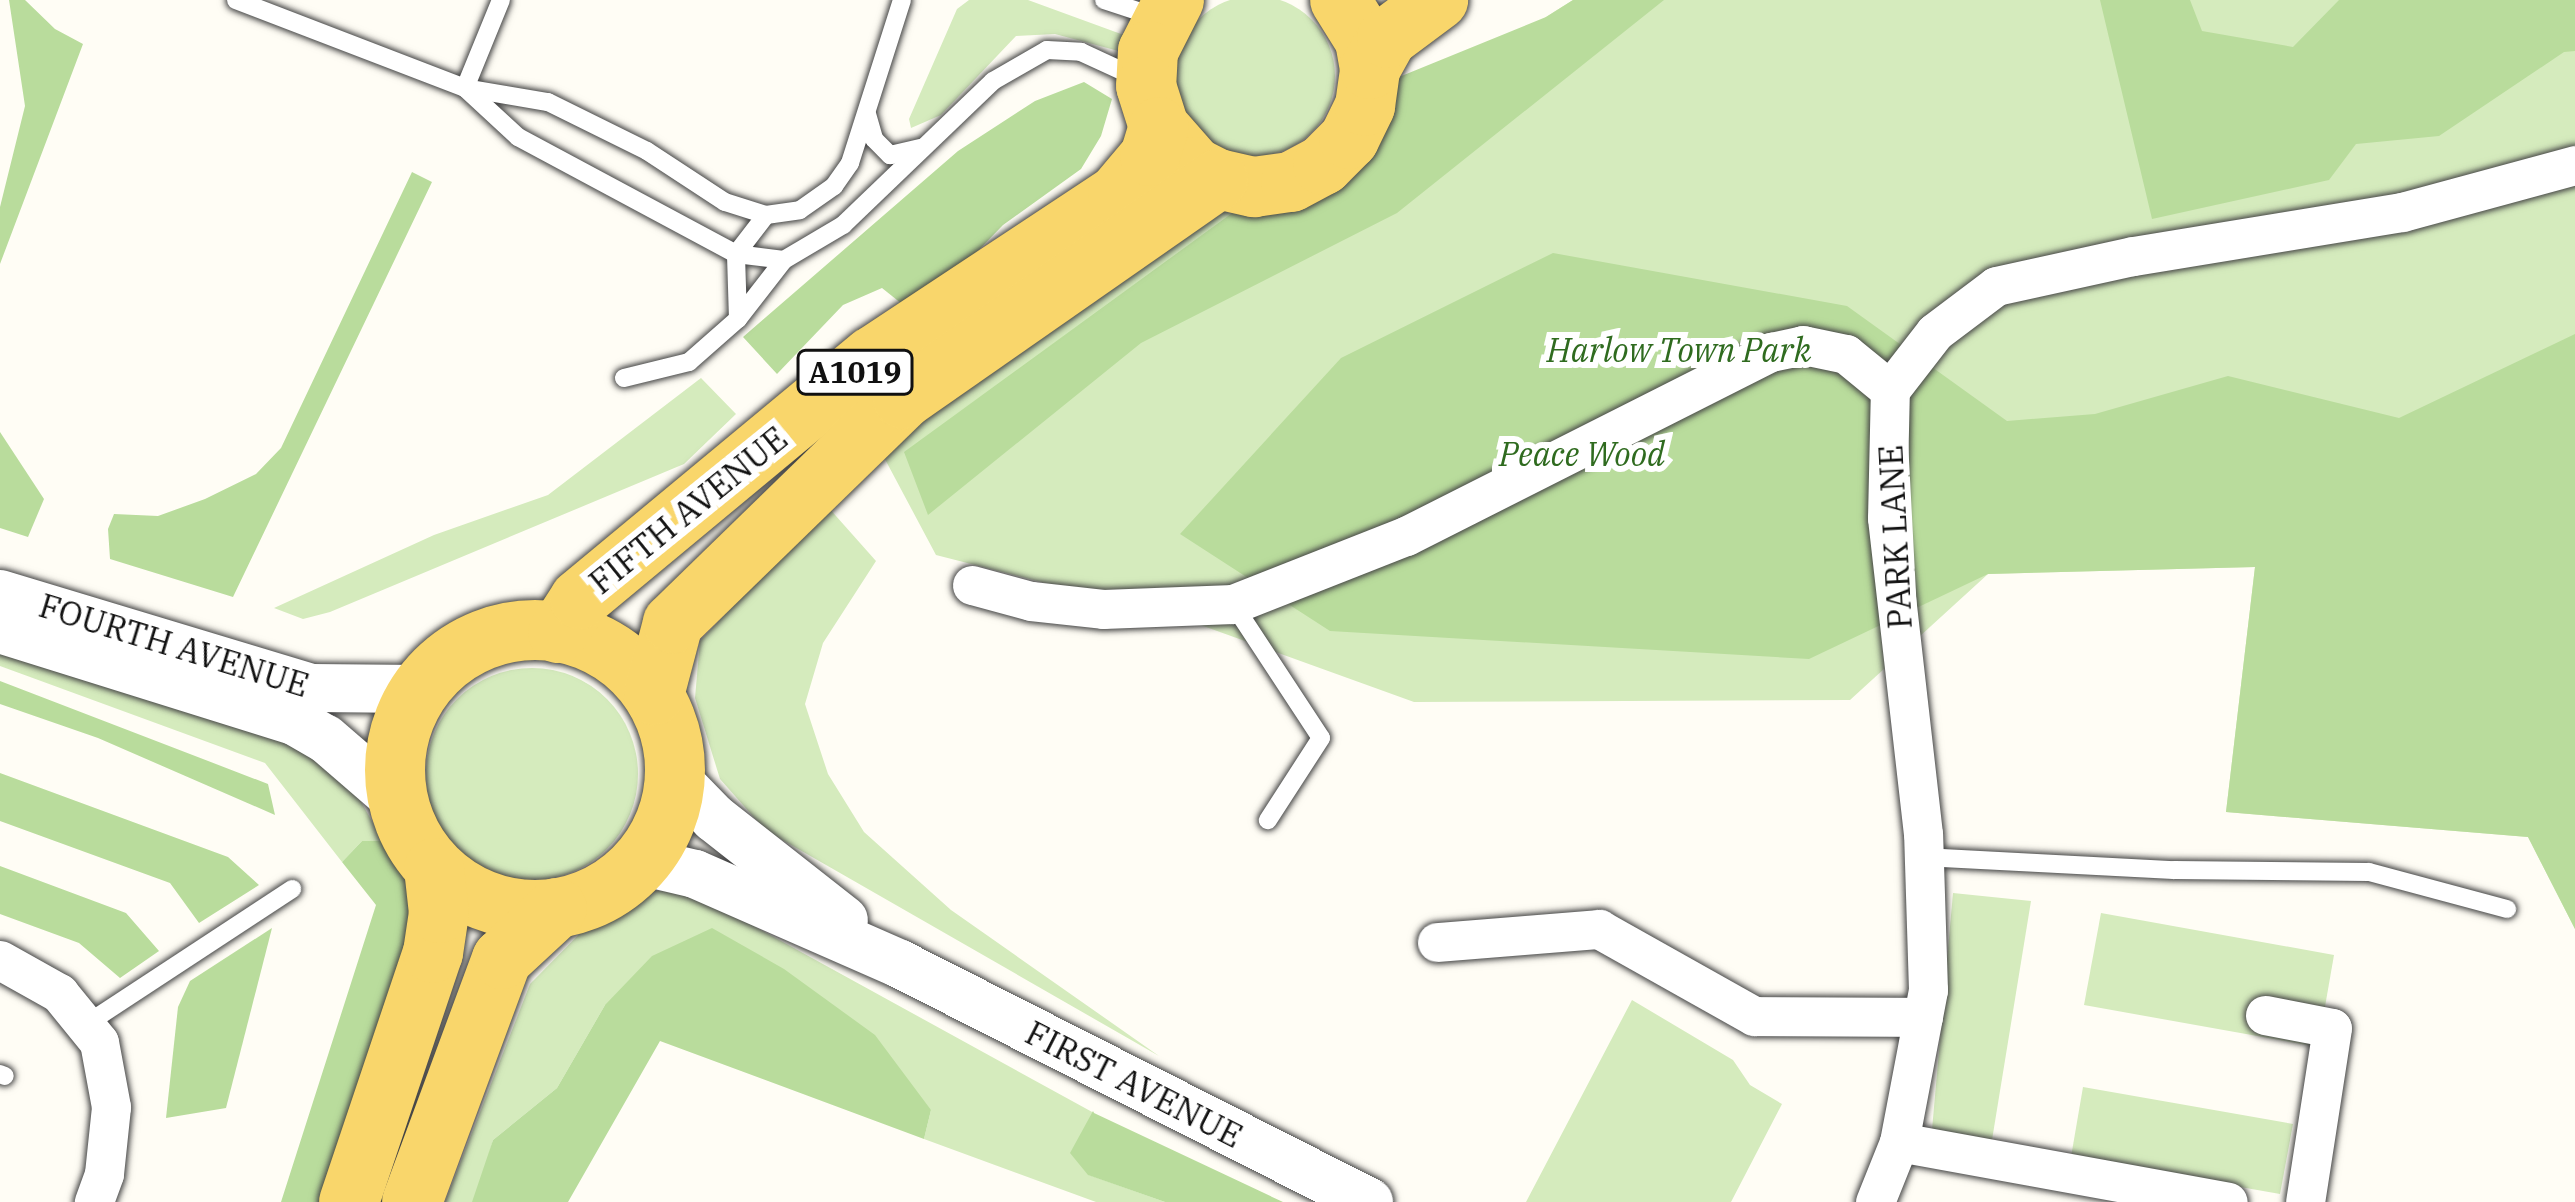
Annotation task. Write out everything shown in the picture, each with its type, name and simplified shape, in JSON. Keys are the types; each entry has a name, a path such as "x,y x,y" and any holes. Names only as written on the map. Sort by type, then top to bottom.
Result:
{"main road":[{"path":"1340,0 1365,40 1370,69"},
{"path":"1153,107 1194,167 1218,179 1254,187 1291,182 1324,165 1358,123 1370,69 1387,38 1438,0"},
{"name":"FIFTH AVENUE","path":"558,633 580,599 872,357 1118,194 1150,155 1153,107 1148,51 1167,9"},
{"name":"FIFTH AVENUE","path":"654,695 673,623 903,399 1218,179"},
{"path":"349,1202 433,953 439,913 434,868 394,798 401,730 420,689 455,655 482,640 524,630 558,633 604,647 654,695 669,727 678,781 668,818 648,854 622,879 592,899 557,908 520,910 481,899 434,868"},
{"path":"413,1195 502,959 557,908"}],"street":[{"path":"972,585 1030,602 1103,609 1233,604 1406,536 1771,352 1803,345 1846,354 1890,390 1935,332 1996,286 2133,256 2402,212 2575,165"},
{"name":"PARK LANE","path":"1875,1202 1899,1142 1928,990 1923,857 1887,518 1890,390"},
{"name":"FOURTH AVENUE","path":"0,594 312,688 420,689"},
{"name":"FOURTH AVENUE","path":"0,629 296,722 326,740 394,798"},
{"name":"FIRST AVENUE","path":"678,781 714,818 900,964"},
{"name":"FIRST AVENUE","path":"622,879 648,863 694,874 900,964 1370,1202"},
{"path":"1437,942 1599,929 1754,1016 1923,1018"},
{"path":"0,960 59,993 99,1042 112,1107 104,1174 94,1202"},
{"path":"2265,1016 2332,1028 2306,1202"},
{"path":"1899,1142 2228,1202"}],"lane":[{"path":"236,0 465,88 548,102 647,151 725,202 766,215 800,210 834,186 858,149 866,109 902,0"},
{"path":"465,88 501,0"},
{"path":"1104,0 1167,9"},
{"path":"624,378 689,362 738,319 784,260 843,225 993,80 1047,50 1082,52 1118,64 1153,107"},
{"path":"465,88 518,137 736,254 784,260"},
{"path":"866,109 874,139 890,155 926,148"},
{"path":"738,319 736,254 766,215"},
{"path":"1233,604 1321,738 1268,820"},
{"path":"1923,857 2174,870 2369,872 2507,909"},
{"path":"85,1025 292,889"}],"green space":[{"path":"1255,-4 1286,2 1312,19 1329,45 1335,76 1329,107 1312,133 1286,150 1255,156 1224,150 1198,133 1181,107 1175,76 1181,45 1198,19 1224,2"},
{"path":"9,0 25,0 55,29 83,44 0,264 0,207 25,106"},
{"path":"969,0 1028,0 1132,38 1126,53 1055,34 1016,36 941,115 911,128 909,119 957,9"},
{"name":"Harlow Town Park","path":"1573,0 2575,0 2575,929 2528,837 2226,812 2255,567 1988,574 1850,700 1414,702 1181,618 936,555 879,448 1218,179 1310,199 1345,186 1546,17"},
{"path":"1573,0 1664,0 1397,213 1141,343 928,515 904,452 1272,184 1310,199 1345,186 1367,163 1399,77 1546,17"},
{"path":"2100,0 2190,0 2202,31 2293,47 2339,0 2575,0 2575,51 2564,52 2439,136 2356,144 2329,180 2152,219"},
{"path":"1084,82 1112,99 1101,136 1081,169 1003,225 933,297 907,308 882,288 843,305 777,374 743,337 958,151 1035,101"},
{"path":"412,172 432,182 233,597 110,559 108,529 114,514 158,516 205,499 256,474 281,448"},
{"name":"Peace Wood","path":"1553,253 1847,306 2007,421 2095,414 2228,376 2399,418 2575,334 2575,929 2528,837 2226,812 2255,567 1988,574 1809,659 1330,631 1180,534 1341,358"},
{"path":"701,378 736,414 684,464 330,612 303,619 274,608 434,535 548,495"},
{"path":"0,432 44,499 28,537 0,528"},
{"path":"828,507 876,561 823,643 805,704 828,774 864,832 951,910 1159,1056 765,830 720,779 695,698 700,641"},
{"path":"0,643 273,726 346,775 383,841 362,841 342,862 265,763 0,666"},
{"path":"532,668 573,676 607,699 630,733 638,774 630,815 607,849 573,872 532,880 491,872 457,849 434,815 426,774 434,733 457,699 491,676"},
{"path":"0,681 268,784 275,815 98,738 0,704"},
{"path":"0,773 228,857 259,885 199,923 170,883 0,821"},
{"path":"362,841 383,841 420,896 332,1202 281,1202 376,905 342,862"},
{"path":"0,866 126,913 159,951 120,978 79,943 0,914"},
{"path":"646,891 690,891 1094,1113 1089,1175 1165,1202 1096,1202 924,1139 931,1110 605,1005 557,1088 493,1140 475,1202 445,1202 530,984 601,912"},
{"path":"1953,893 2031,901 1992,1140 1932,1130"},
{"path":"2101,913 2334,955 2318,1047 2084,1005"},
{"path":"272,928 226,1108 166,1118 178,1007 190,981"},
{"path":"712,928 784,969 875,1035 931,1110 924,1139 660,1041 568,1202 472,1202 493,1140 557,1088 605,1005 652,956"},
{"path":"1632,1000 1733,1060 1750,1085 1782,1104 1731,1202 1526,1202"},
{"path":"2083,1087 2293,1124 2280,1194 2071,1157"},
{"path":"1093,1111 1283,1202 1165,1202 1088,1175 1070,1153"}]}
